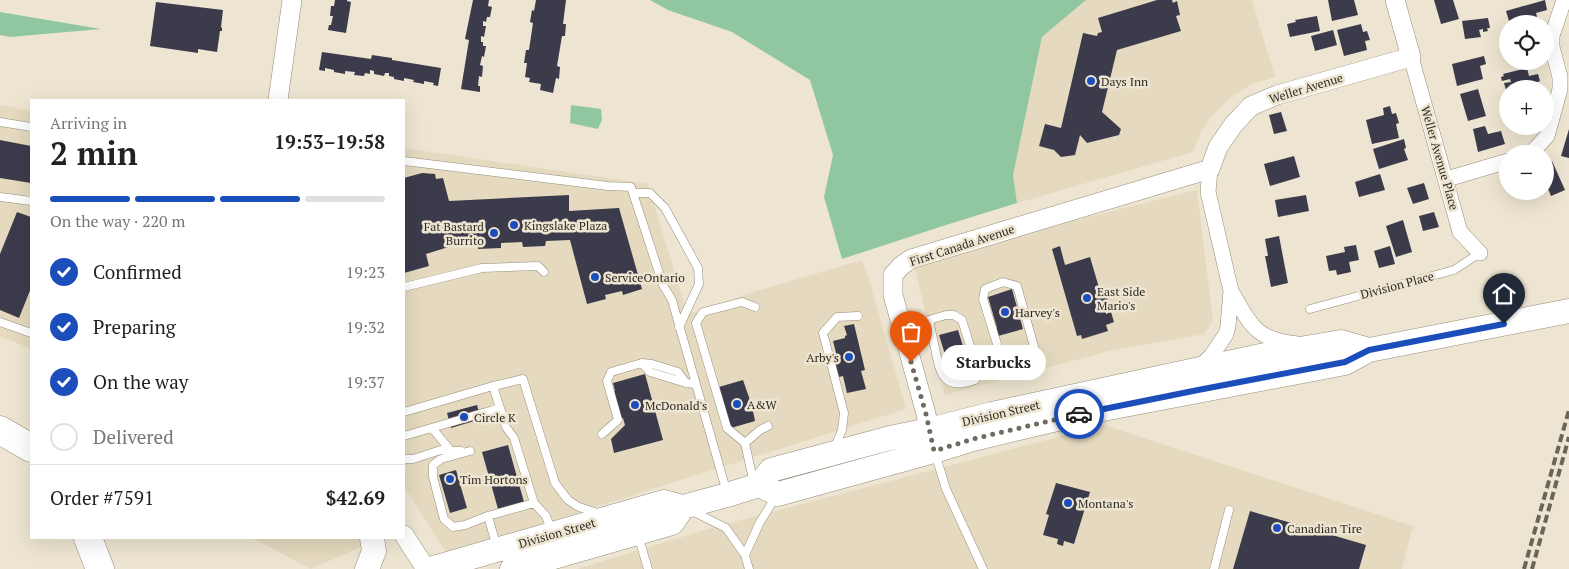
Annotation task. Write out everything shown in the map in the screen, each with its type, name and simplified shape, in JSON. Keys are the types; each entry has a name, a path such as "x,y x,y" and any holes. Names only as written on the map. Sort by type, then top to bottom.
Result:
{"highway":[{"path":"0,430 30,447"},
{"path":"88,539 100,569"}],"main road":[{"name":"Division Street","path":"764,488 771,470 890,438 932,441 973,439 1082,413 1345,362 1369,350 1569,311"},
{"name":"Division Street","path":"430,569 664,502 683,507 727,495 764,488 932,441 992,414 1265,355 1341,342 1369,350"},
{"name":"Division Street","path":"514,569 672,522 683,507"},
{"path":"367,569 374,551 372,539"}],"street":[{"path":"278,99 292,0"},
{"path":"1395,0 1412,57"},
{"path":"1539,145 1547,136 1560,89 1560,77 1552,47 1552,36 1564,0"},
{"name":"Weller Avenue","path":"1319,347 1283,343 1260,334 1248,322 1231,291 1208,192 1210,170 1218,147 1234,124 1251,106 1277,95 1412,57"},
{"name":"Weller Avenue Place","path":"1412,57 1460,232 1480,253"},
{"path":"1446,179 1499,164"},
{"name":"First Canada Avenue","path":"932,441 893,295 893,275 901,266 911,259 958,244 1210,170"},
{"name":"Weller Avenue","path":"1197,370 1212,355 1226,334 1231,291"},
{"path":"405,537 426,569"}],"lane":[{"path":"0,122 30,128"},
{"path":"405,161 608,186 631,187 663,285 672,300 727,495"},
{"path":"633,194 650,193 665,208 698,268 699,284 679,327"},
{"path":"0,196 30,201"},
{"name":"Division Place","path":"1310,308 1454,270 1480,253"},
{"path":"405,288 482,268 538,266 544,272"},
{"path":"1002,360 983,299 985,289 1003,282 1017,286 1036,350"},
{"path":"745,555 760,522 764,488 746,443 727,428 696,323 703,312 742,302 755,307"},
{"path":"946,315 954,315 962,320 978,374 975,380 962,384 951,383 944,378 938,368 929,320 946,315"},
{"path":"831,454 842,430 844,413 823,333 837,317 858,316"},
{"path":"0,322 30,333"},
{"path":"602,434 618,420 607,381 611,372 642,363 650,372 686,383 696,384"},
{"path":"405,412 522,379 555,483 568,500 579,507 610,518"},
{"path":"493,386 506,427 514,438 534,503 546,516 553,534"},
{"path":"405,436 500,408"},
{"path":"746,443 760,430 768,426"},
{"path":"432,428 451,450"},
{"path":"932,441 946,488 984,569"},
{"path":"405,459 412,460 441,450 470,451 440,459 434,466 433,477 444,519 453,527 534,503"},
{"path":"683,507 726,528 745,555 748,569"},
{"path":"1214,569 1229,510"},
{"path":"488,516 497,550"},
{"path":"637,532 648,569"}],"shaded area":[{"path":"1086,0 1252,0 1275,77 1252,84 1230,98 1212,116 1201,132 1193,152 1017,203 1013,175 1042,37"},
{"path":"0,105 30,111 30,349 0,336"},
{"name":"Kingslake Plaza","path":"405,148 648,184 687,313 712,310 743,295 862,260 906,409 447,554 405,488"},
{"path":"1197,190 1213,321 1204,334 1109,351 945,395 913,261"},
{"path":"1104,425 1413,526 1402,569 577,569 711,528"},
{"path":"254,539 361,539 363,546 311,569"}],"green space":[{"path":"650,0 1086,0 1042,37 1013,175 1017,203 842,259 824,197 833,155 810,80 732,32 668,10"},
{"path":"0,12 101,29 10,37 0,35"},
{"path":"571,105 601,109 602,120 598,129 570,123"}],"building":[{"path":"335,0 351,2 346,33 328,30 333,16 330,16 331,6 334,6"},
{"path":"473,0 489,0 488,6 492,7 490,17 487,17 486,22 483,21 483,26 486,26 484,37 481,36 481,42 483,42 483,46 486,46 480,65 483,66 482,77 479,76 478,86 480,86 480,92 461,89 469,40 465,39"},
{"path":"536,0 566,0 563,24 566,24 565,36 562,36 557,66 560,67 559,79 556,78 553,93 540,90 541,84 529,82 530,78 525,77 527,63 524,63 526,50 529,50 533,23 530,22"},
{"name":"Days Inn","path":"1157,0 1172,0 1173,3 1177,1 1180,15 1176,16 1181,31 1117,50 1102,112 1121,129 1119,135 1087,143 1080,135 1075,155 1061,157 1054,150 1039,146 1045,124 1061,128 1083,33 1097,36 1098,33 1102,32 1098,18"},
{"path":"1328,0 1354,0 1358,15 1332,21"},
{"path":"1434,0 1453,0 1459,19 1441,24"},
{"path":"1545,0 1547,10 1536,13 1537,15 1507,15 1506,11"},
{"path":"156,2 223,10 222,31 220,31 217,52 198,49 198,53 150,46"},
{"path":"1317,16 1320,31 1290,37 1287,24 1296,22 1295,20"},
{"path":"1488,18 1490,28 1487,28 1488,31 1483,32 1483,29 1479,30 1481,37 1465,39 1462,21"},
{"path":"1361,24 1363,32 1367,31 1370,40 1365,41 1367,50 1344,56 1337,30"},
{"path":"1333,30 1337,45 1315,51 1311,36"},
{"path":"322,52 371,59 372,55 441,68 438,86 424,81 424,84 404,78 404,81 394,79 394,77 389,76 389,73 385,73 384,76 374,74 374,71 370,70 370,74 365,73 364,76 354,75 355,72 345,71 345,74 334,72 334,70 325,68 325,71 319,70"},
{"path":"1484,56 1486,64 1480,66 1483,79 1457,86 1452,64"},
{"path":"1528,70 1529,76 1538,74 1540,80 1502,80 1503,74"},
{"path":"1478,89 1486,116 1468,121 1460,94"},
{"path":"1390,106 1392,114 1396,113 1399,123 1396,124 1399,138 1372,144 1366,120 1384,115 1383,108"},
{"path":"1281,112 1287,131 1274,134 1269,115"},
{"path":"1485,126 1488,134 1499,131 1499,135 1502,135 1505,144 1478,152 1473,129"},
{"path":"1569,129 1569,158 1561,156"},
{"path":"1404,139 1406,148 1404,149 1408,160 1379,169 1373,149"},
{"path":"0,140 30,146 30,183 0,178"},
{"path":"1294,156 1300,177 1270,186 1264,164"},
{"path":"1554,165 1565,190 1554,195"},
{"name":"Kingslake Plaza","path":"422,173 435,174 436,179 443,178 449,201 569,195 569,211 619,208 642,289 623,295 622,291 605,295 606,299 587,304 570,240 546,241 545,246 523,247 522,242 501,243 501,248 478,249 478,244 455,245 426,254 429,266 405,273 405,178"},
{"path":"1380,174 1385,190 1359,197 1355,182"},
{"path":"1424,183 1429,199 1413,204 1407,188"},
{"path":"1306,195 1309,211 1278,217 1275,200"},
{"path":"17,212 30,217 30,290 19,318 0,310 0,254"},
{"path":"1434,212 1439,227 1423,231 1419,216"},
{"path":"1403,220 1412,252 1396,257 1386,226"},
{"path":"1279,236 1288,283 1271,287 1265,256 1268,256 1265,239"},
{"path":"1356,245 1359,260 1349,262 1351,272 1337,275 1336,270 1329,271 1326,256 1345,252 1344,247"},
{"name":"East Side Mario's","path":"1060,246 1065,265 1090,257 1100,291 1105,290 1109,304 1104,306 1106,314 1111,312 1114,322 1106,325 1108,331 1082,339 1081,335 1077,336 1052,249"},
{"path":"1390,246 1395,264 1379,268 1374,251"},
{"name":"Harvey's","path":"1012,289 1023,329 998,336 988,297"},
{"name":"Arby's","path":"854,324 865,370 861,371 866,389 847,393 843,376 839,377 835,362 838,361 833,341 845,338 847,335 844,326"},
{"path":"958,330 967,359 948,364 939,335"},
{"name":"McDonald's","path":"645,374 663,440 614,453 611,439 625,425 623,418 619,419 612,392 615,391 613,383"},
{"name":"A&W","path":"743,380 755,421 731,428 719,387"},
{"name":"Circle K","path":"477,405 481,419 451,428 447,413"},
{"path":"508,445 524,502 498,509 482,452"},
{"path":"456,470 467,508 450,513 439,475"},
{"name":"Montana's","path":"1056,483 1090,492 1074,544 1064,541 1063,546 1057,544 1058,539 1043,535 1049,515 1046,514"},
{"name":"Canadian Tire","path":"1250,511 1366,545 1359,569 1233,569"}],"railway":[{"path":"1524,569 1569,410"},
{"path":"1532,569 1569,437"}],"way so far":[{"path":"911,362 926,414 934,451 973,439 1079,414"}],"place":[{"name":"Days Inn","path":"1091,81"},
{"name":"Kingslake Plaza","path":"514,225"},
{"name":"Fat Bastard Burrito","path":"494,233"},
{"name":"ServiceOntario","path":"595,277"},
{"name":"East Side Mario's","path":"1087,298"},
{"name":"Harvey's","path":"1005,312"},
{"name":"Arby's","path":"849,357"},
{"name":"Starbucks","path":"911,362"},
{"name":"A&W","path":"737,404"},
{"name":"McDonald's","path":"635,405"},
{"name":"Circle K","path":"464,417"},
{"name":"Tim Hortons","path":"450,479"},
{"name":"Montana's","path":"1068,503"},
{"name":"Canadian Tire","path":"1277,528"}],"route":[{"path":"1079,414 1345,362 1369,350 1504,324"}]}
